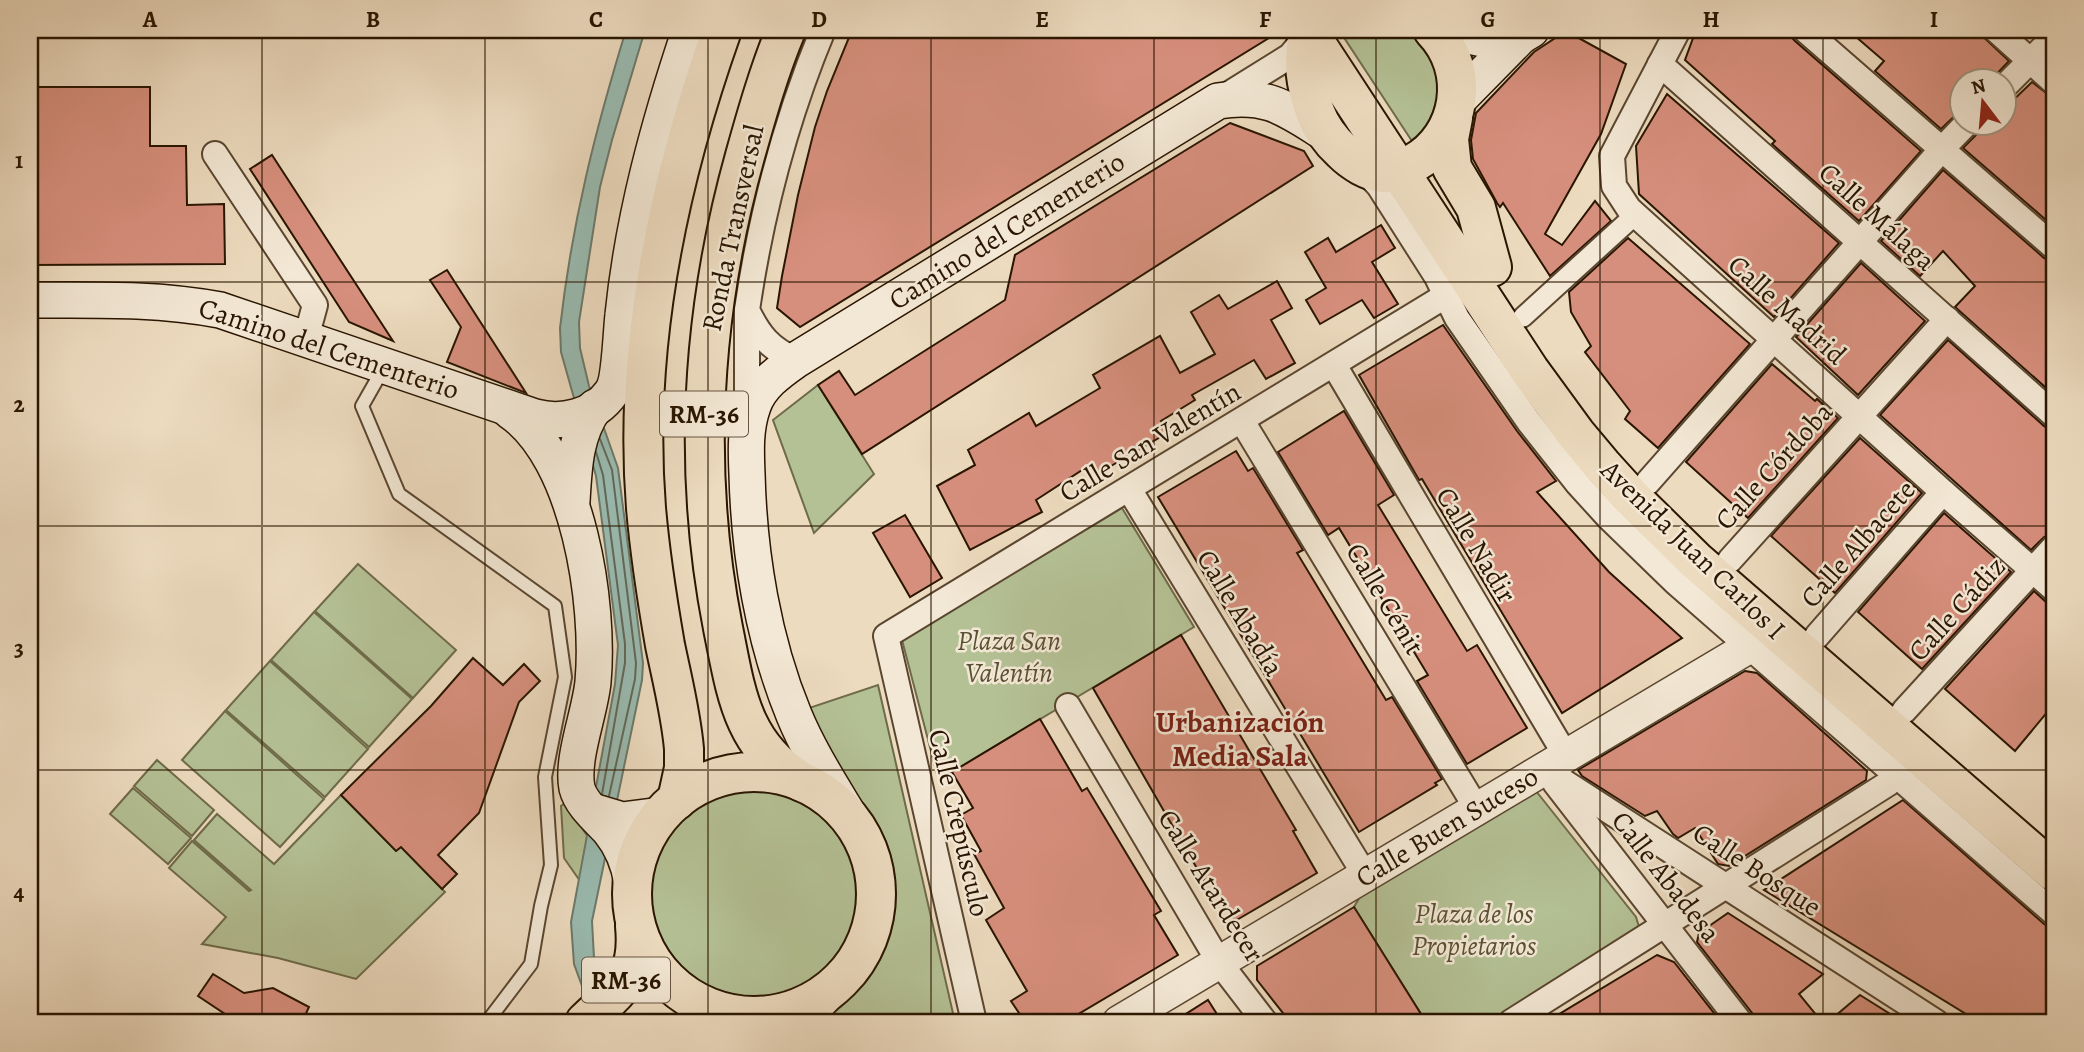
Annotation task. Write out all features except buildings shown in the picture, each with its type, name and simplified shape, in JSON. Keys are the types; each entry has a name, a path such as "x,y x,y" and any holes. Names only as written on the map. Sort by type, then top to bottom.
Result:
{"main road":[{"path":"572,507 576,452 583,429 595,407 611,395 615,388 624,298 642,196 690,30"},
{"name":"RM-36","path":"669,808 684,768 684,749 649,540 644,454 645,382 654,293 663,240 686,146 722,30"},
{"name":"Ronda Transversal","path":"786,30 748,142 719,267 706,373 704,456 708,533 737,690 754,738 780,766 802,782"},
{"path":"1433,30 1442,41 1457,76 1456,107 1450,139 1452,168 1476,208 1470,282"},
{"path":"1441,30 1482,39 1526,33"},
{"path":"1317,31 1305,46 1306,76 1313,107 1325,133 1360,165 1384,173 1412,165 1439,141 1456,107 1526,33"},
{"name":"Avenida Juan Carlos I","path":"1317,31 1412,165 1470,282 1538,382 1602,465 1759,635 1909,766 2054,872"},
{"name":"Camino del Cementerio","path":"747,426 753,405 765,386 796,360 1218,101 1254,98 1277,104 1325,133"},
{"name":"Avenida Juan Carlos I","path":"1470,282 1523,317 1586,410 1647,482 1730,560 2054,841"},
{"name":"Camino del Cementerio","path":"30,300 187,303 220,310 306,338 535,417 557,420 577,417 595,407"},
{"path":"502,405 533,430 547,449 572,507 589,578 593,627 593,683 580,748 577,779 580,795 620,846 632,883"},
{"path":"747,426 747,492 755,566 771,645 799,727 856,827"},
{"name":"RM-36","path":"586,1017 623,985 634,967 637,943 632,883 643,842 669,808 700,785 742,773 779,775 802,782 829,798 856,827 866,847 873,868 876,894 874,915 863,948 835,985 817,998 784,1012 743,1017 701,1014 679,1022"},
{"path":"592,811 622,820 669,808"},
{"name":"RM-36","path":"635,923 648,956 669,983 696,1002 717,1011 743,1017"},
{"path":"806,1022 815,1006 835,985"}],"street":[{"path":"747,426 747,310 755,263 797,97 823,30"},
{"name":"Calle Madrid","path":"1678,30 1612,156 1614,186 1635,215 2054,589"},
{"path":"1805,30 2054,247"},
{"path":"1996,30 2054,82"},
{"name":"Camino del Cementerio","path":"1218,101 1290,56 1317,31"},
{"path":"2018,72 2054,37"},
{"name":"Calle Málaga","path":"1660,64 2054,415"},
{"path":"1647,482 1955,136"},
{"path":"215,154 315,304 306,338"},
{"name":"Avenida Juan Carlos I","path":"1360,165 1379,186 1437,277 1470,282"},
{"path":"1523,317 1635,215"},
{"name":"Calle San Valentín","path":"886,636 1470,282"},
{"path":"747,310 765,342 796,360"},
{"name":"Calle Córdoba","path":"1730,560 1947,320"},
{"name":"Calle Nadir","path":"1334,365 1555,762"},
{"name":"Calle Cénit","path":"1242,421 1477,809"},
{"name":"Calle Abadía","path":"1129,489 1365,875"},
{"name":"Calle Albacete","path":"1818,636 1943,492"},
{"name":"Calle Cádiz","path":"1904,711 2054,547"},
{"name":"Calle Buen Suceso","path":"1119,1022 1555,762 1759,635"},
{"name":"Calle Crepúsculo","path":"886,636 974,1022"},
{"name":"Calle Atardecer","path":"1068,706 1219,962 1265,1022"},
{"name":"Calle Bosque","path":"1555,762 1728,886 1936,1022"},
{"name":"Calle Abadesa","path":"1555,762 1665,925 1740,1022"},
{"path":"1511,1022 1728,886 1909,766"},
{"name":"Avenida Juan Carlos I","path":"1909,766 2054,913"}],"lane":[{"path":"385,365 362,406 399,494 555,606 565,677 545,777 551,865 531,964 486,1022"}],"green space":[{"path":"1339,30 1433,30 1453,63 1423,158"},
{"path":"818,385 874,474 814,533 773,420"},
{"name":"Plaza San Valentín","path":"1122,508 1194,627 952,772 937,774 902,640"},
{"path":"358,564 456,650 413,698 315,611"},
{"path":"314,612 412,699 369,747 271,660"},
{"path":"270,661 368,749 325,797 226,710"},
{"path":"878,685 955,1022 825,1022 860,989 881,958 894,918 895,877 884,837 870,812 838,772 809,708"},
{"path":"225,711 324,799 280,847 182,760"},
{"path":"157,760 214,810 192,836 134,786"},
{"path":"754,774 778,776 800,783 821,794 840,809 855,828 866,849 873,871 873,919 866,941 855,962 840,981 821,996 800,1007 778,1014 754,1016 730,1014 708,1007 687,996 668,981 653,962 642,941 635,919 633,895 635,871 642,849 653,828 668,809 687,794 708,783 730,776"},
{"path":"133,788 191,838 168,864 110,814"},
{"name":"Plaza de los Propietarios","path":"1536,791 1636,917 1640,930 1492,1022 1426,1022 1354,907 1361,895"},
{"path":"341,795 396,851 401,847 445,892 356,979 278,958 202,944 226,917 169,868 192,841 251,890 194,840 217,814 274,864"},
{"path":"565,803 588,837 580,881 564,858 561,806"}],"water":[{"path":"626,30 645,30 600,187 579,322 580,348 589,386 618,468 643,663 642,680 592,921 594,958 602,979 627,1022 602,1022 585,994 574,964 571,922 615,684 618,645 596,476 561,352 560,328 571,251 586,177"}],"district":[{"name":"Urbanización Media Sala","path":"1240,739"}]}
